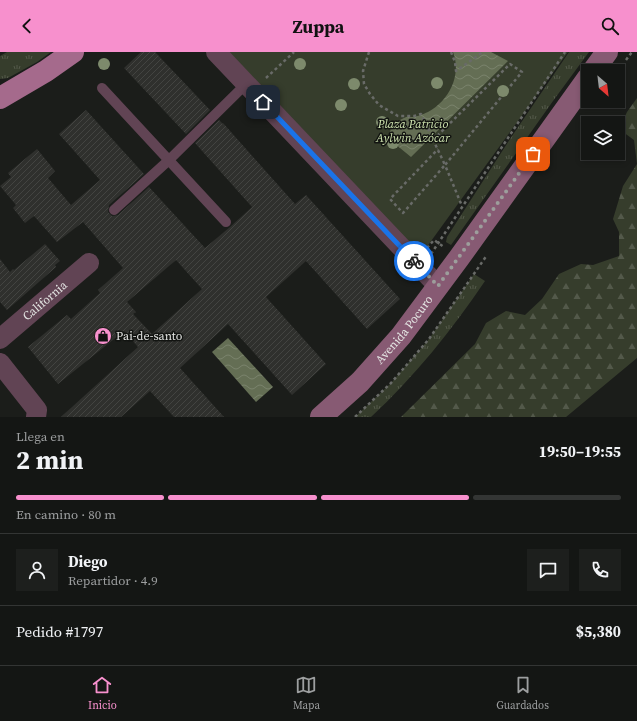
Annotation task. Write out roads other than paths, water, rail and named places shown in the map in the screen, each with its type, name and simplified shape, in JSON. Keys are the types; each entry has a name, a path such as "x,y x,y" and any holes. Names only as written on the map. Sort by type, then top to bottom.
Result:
{"main road":[{"path":"2,94 46,71 73,52"},
{"path":"598,64 607,52"},
{"name":"Avenida Pocuro","path":"321,417 360,382 401,336 581,88"}],"street":[{"path":"216,52 438,286"},
{"name":"California","path":"0,338 89,263"},
{"path":"0,363 37,413"}],"lane":[{"path":"114,210 249,87"},
{"path":"102,88 226,222"}],"water":[{"path":"453,52 491,52 508,61 411,157 389,139 391,127 405,117 413,117 428,112 448,94 455,78 456,70"},
{"path":"228,338 273,387 256,402 212,352"}],"place":[{"name":"Pai-de-santo","path":"103,336"}],"park label":[{"name":"Plaza Patricio Aylwin Azócar","path":"413,131"}]}
